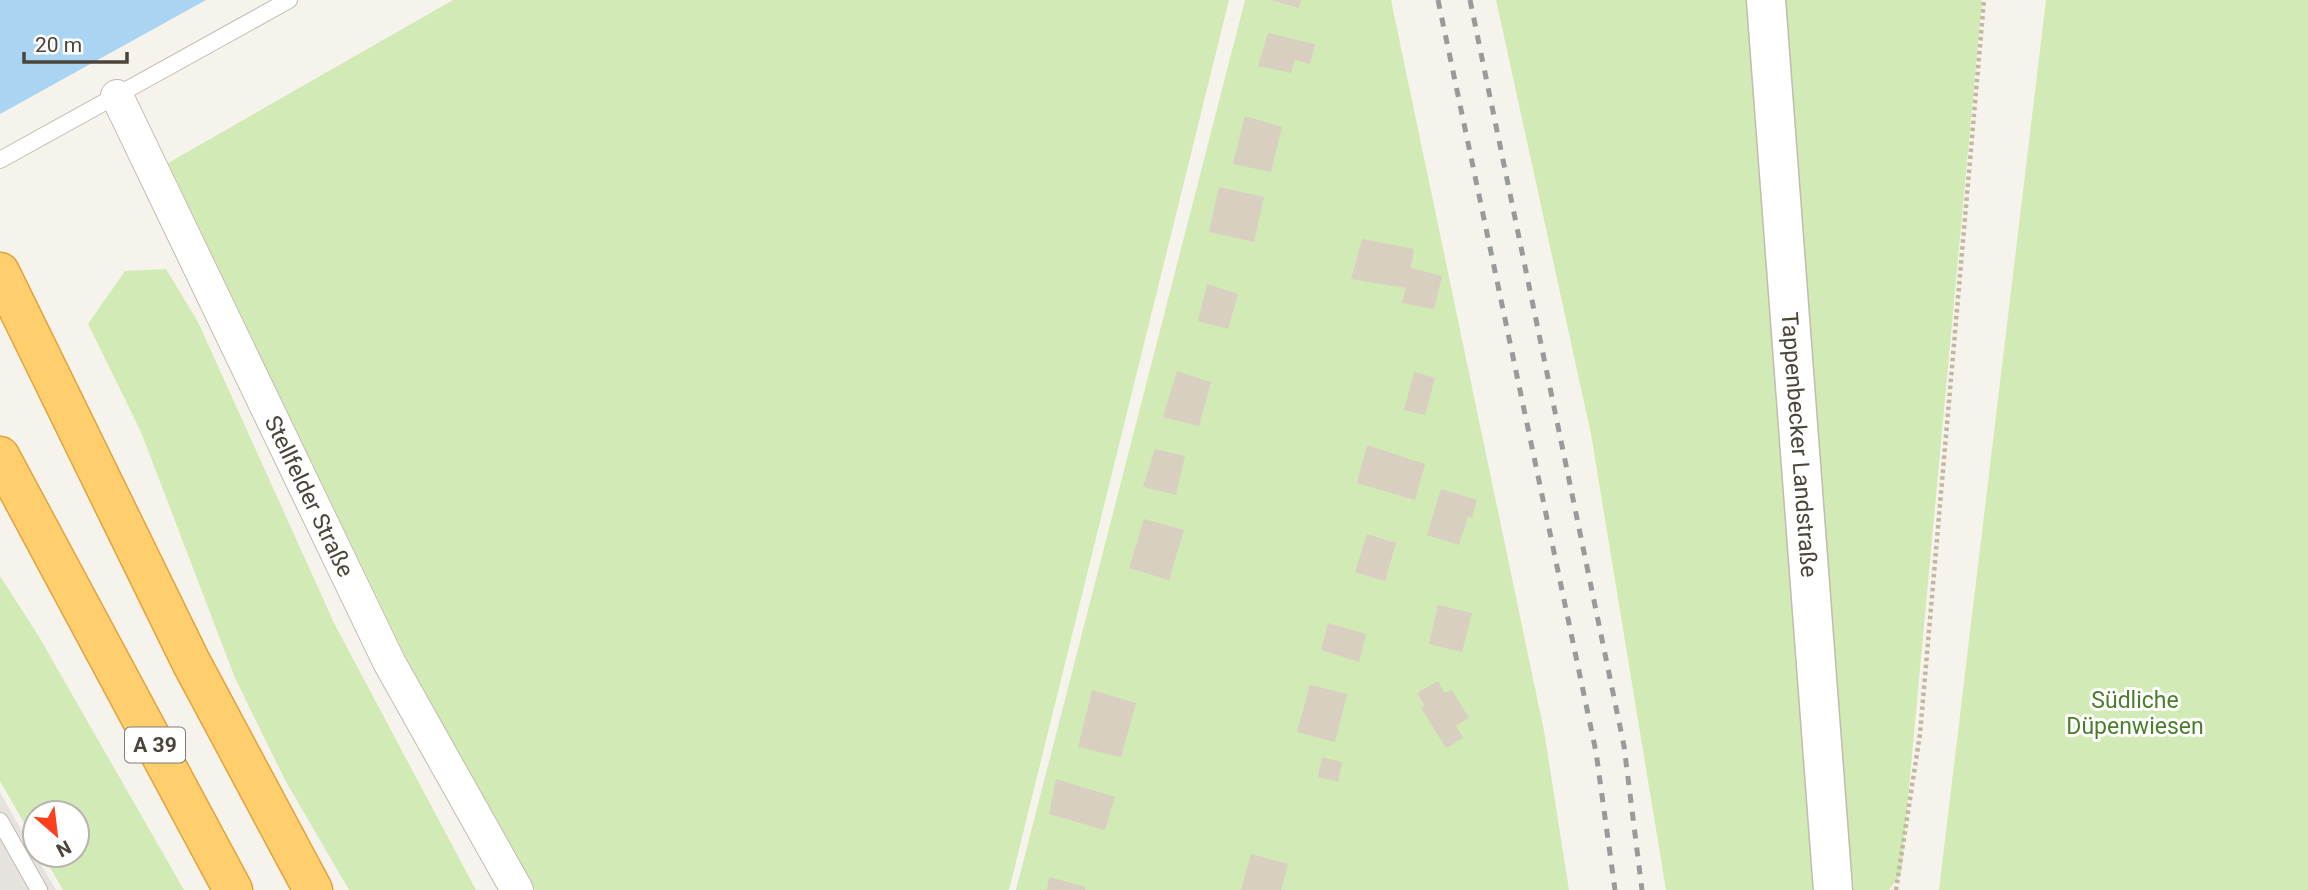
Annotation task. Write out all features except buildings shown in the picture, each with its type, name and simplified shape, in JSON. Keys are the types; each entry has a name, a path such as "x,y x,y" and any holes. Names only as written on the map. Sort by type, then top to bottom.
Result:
{"highway":[{"path":"0,272 191,662 313,890"},
{"name":"A 39","path":"0,456 233,890"}],"street":[{"name":"Tappenbecker Landstraße","path":"1766,0 1833,890"},
{"name":"Stellfelder Straße","path":"117,96 388,662 516,890"}],"lane":[{"path":"0,160 289,0"},
{"path":"0,821 39,890"}],"path":[{"path":"1896,890 1920,734 1984,0"}],"shaded area":[{"path":"0,792 21,830 21,869 43,869 56,890 0,890"}],"green space":[{"path":"453,0 1229,0 1009,890 535,890 405,656 168,163"},
{"path":"1245,0 1391,0 1544,731 1569,890 1016,890"},
{"path":"1496,0 1982,0 1901,874 1889,890 1666,890 1591,434"},
{"name":"Südliche Düpenwiesen","path":"2046,0 2308,0 2308,890 1939,890"},
{"path":"166,269 198,322 335,625 476,890 349,890 285,780 235,678 141,432 88,324 125,271"},
{"path":"0,576 38,635 184,890 63,890 51,869 91,869 91,799 21,799 21,818 0,781"}],"water":[{"path":"0,0 206,0 0,114"}],"railway":[{"path":"1438,0 1596,752 1615,890"},
{"path":"1470,0 1624,746 1642,890"}]}
